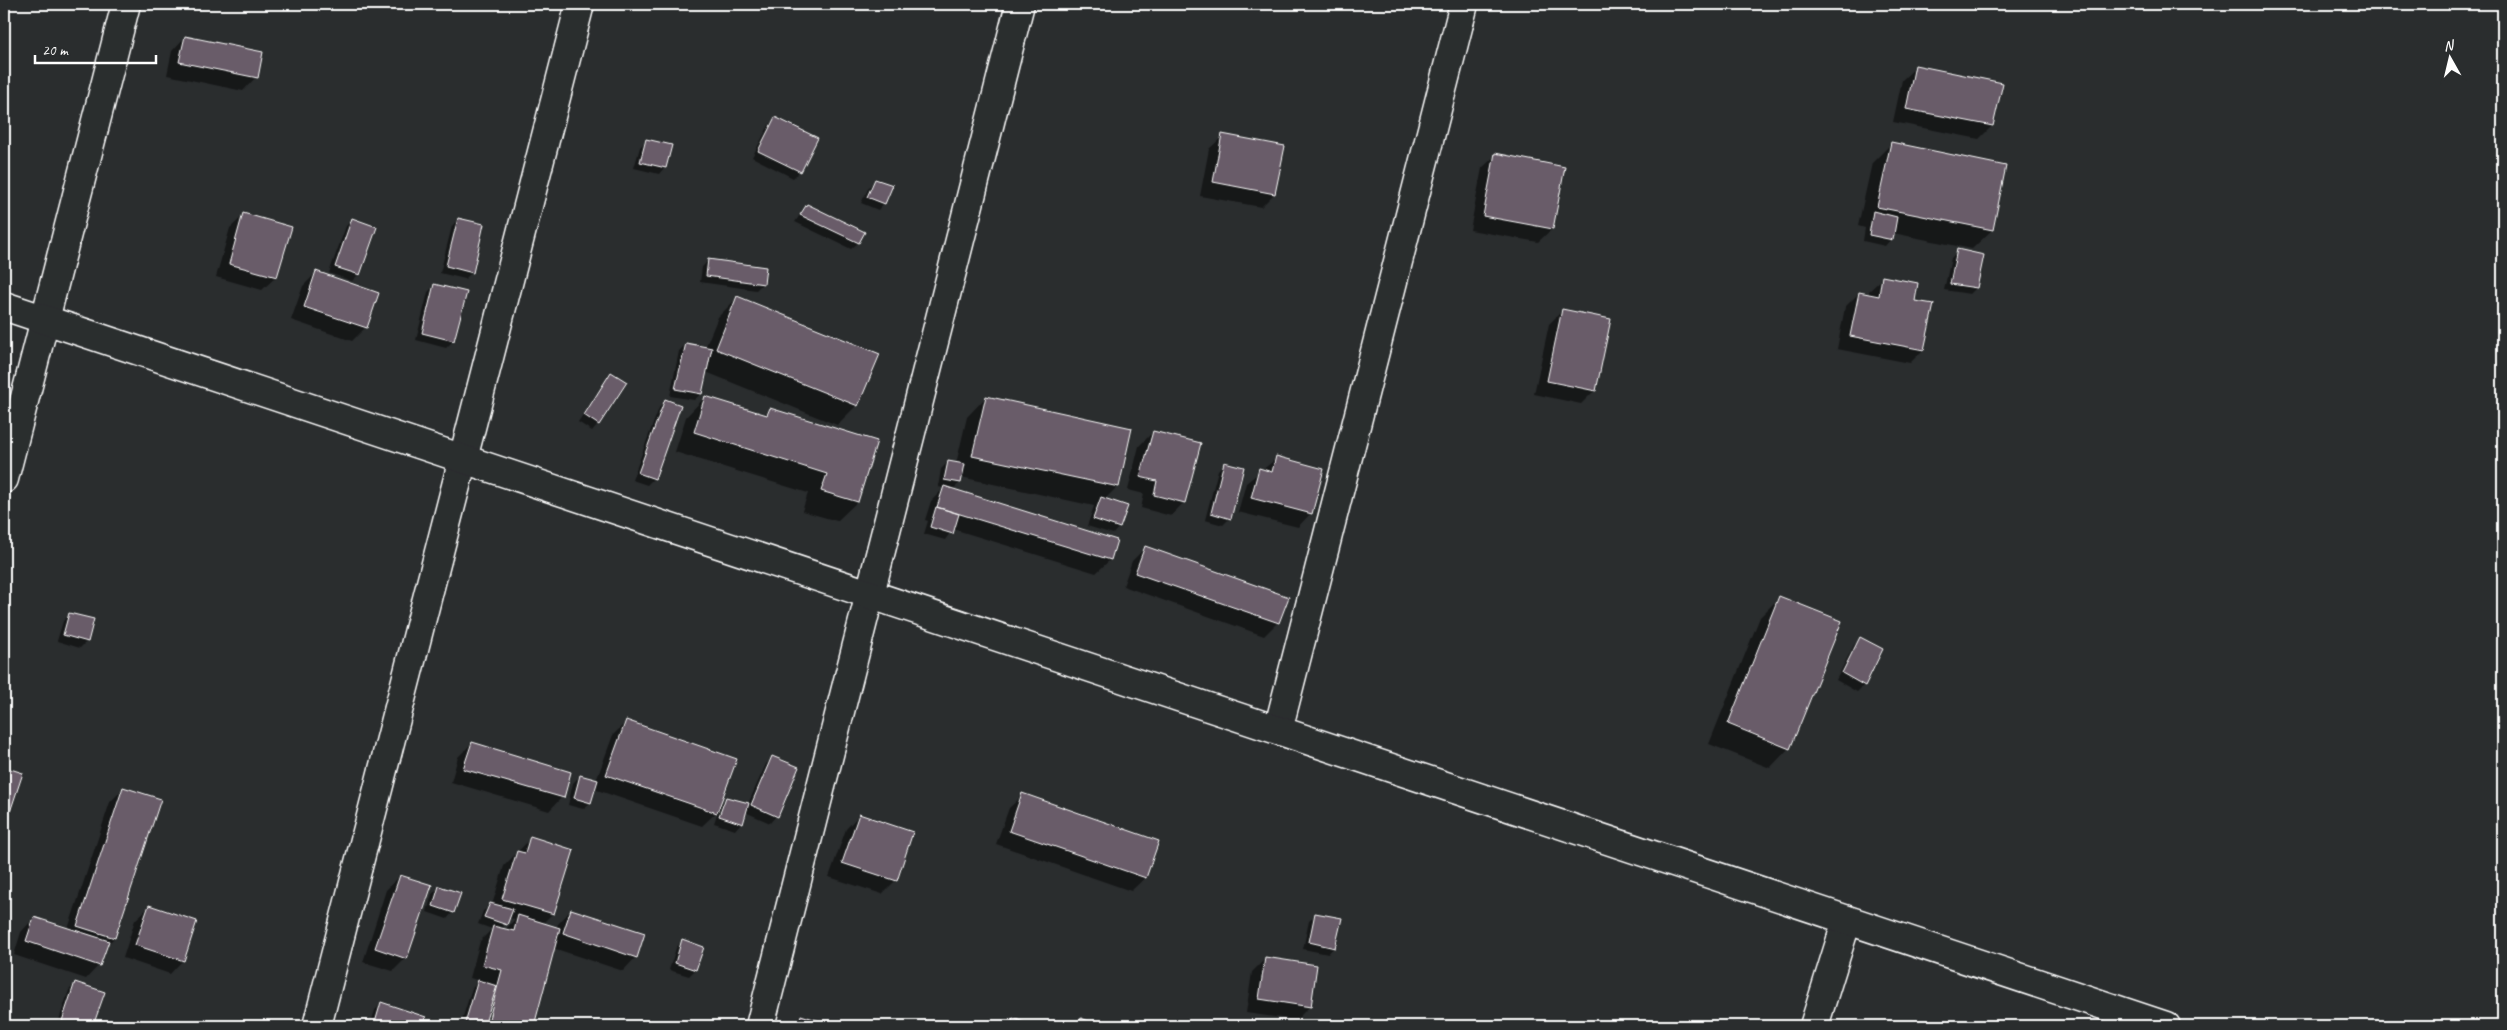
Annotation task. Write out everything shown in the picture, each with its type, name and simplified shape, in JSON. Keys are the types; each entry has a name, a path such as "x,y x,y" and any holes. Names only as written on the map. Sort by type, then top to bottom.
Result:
{"street":[{"path":"4,479 126,4"},
{"path":"316,1026 580,4"},
{"path":"760,1026 1020,4"},
{"path":"1278,730 1464,4"},
{"path":"4,292 45,319"},
{"path":"4,306 1847,920 2151,1024"},
{"path":"1814,1026 1847,920"}],"building":[{"path":"185,36 263,52 258,78 179,62"},
{"path":"1915,65 2003,83 1993,126 1906,109"},
{"path":"775,117 818,138 801,172 758,151"},
{"path":"1222,134 1285,146 1275,194 1213,182"},
{"path":"646,139 672,145 666,168 640,162"},
{"path":"1891,142 2006,166 1993,230 1877,207"},
{"path":"1495,153 1565,167 1553,229 1483,216"},
{"path":"875,179 893,185 885,204 867,197"},
{"path":"807,204 865,232 859,243 800,215"},
{"path":"1873,211 1897,217 1893,240 1869,235"},
{"path":"243,213 292,227 277,277 229,264"},
{"path":"352,218 377,227 360,275 335,267"},
{"path":"458,218 484,224 473,273 446,266"},
{"path":"1957,249 1984,255 1977,288 1950,284"},
{"path":"708,259 766,267 764,284 706,276"},
{"path":"316,271 379,293 367,328 304,307"},
{"path":"1882,276 1918,283 1915,301 1934,304 1924,350 1850,336 1859,292 1879,296"},
{"path":"434,284 467,292 454,341 422,333"},
{"path":"737,296 880,354 858,406 716,349"},
{"path":"1562,309 1611,319 1596,391 1547,381"},
{"path":"686,343 712,348 702,394 675,389"},
{"path":"611,372 627,382 599,425 584,415"},
{"path":"705,396 767,415 770,408 877,441 858,502 821,491 827,474 694,432"},
{"path":"986,396 1132,428 1119,487 972,456"},
{"path":"665,399 681,405 655,479 638,473"},
{"path":"1153,431 1201,443 1185,503 1154,495 1157,481 1140,477"},
{"path":"1276,456 1324,469 1312,514 1251,498 1259,468 1272,472"},
{"path":"948,461 965,464 961,483 944,480"},
{"path":"1224,462 1244,467 1231,519 1211,513"},
{"path":"944,486 1117,540 1111,560 937,507"},
{"path":"1101,497 1128,506 1120,528 1093,519"},
{"path":"936,507 959,514 953,534 930,527"},
{"path":"1145,546 1289,597 1279,623 1135,573"},
{"path":"1779,596 1842,621 1790,749 1728,724"},
{"path":"69,613 94,619 88,642 63,635"},
{"path":"1860,637 1883,649 1865,686 1842,673"},
{"path":"626,720 737,759 717,813 606,775"},
{"path":"472,742 571,772 564,798 463,769"},
{"path":"772,756 799,767 778,817 751,805"},
{"path":"4,767 23,773 4,830"},
{"path":"580,775 598,780 591,803 574,798"},
{"path":"123,787 161,799 115,938 77,926"},
{"path":"1022,793 1159,841 1146,878 1009,831"},
{"path":"726,797 749,803 743,824 719,816"},
{"path":"859,814 913,832 897,881 842,863"},
{"path":"530,836 574,850 554,914 502,899 517,851 525,853"},
{"path":"400,875 432,885 407,959 375,948"},
{"path":"439,886 461,893 454,913 433,906"},
{"path":"490,903 513,909 507,925 484,917"},
{"path":"149,905 197,921 184,961 135,945"},
{"path":"571,909 645,933 637,958 563,933"},
{"path":"1315,913 1342,918 1335,948 1309,942"},
{"path":"518,915 560,928 534,1026 487,1026 502,970 482,965 493,926 514,931"},
{"path":"34,917 109,941 100,966 26,941"},
{"path":"682,939 704,947 696,970 675,963"},
{"path":"1265,957 1317,965 1311,1007 1259,999"},
{"path":"478,980 497,986 484,1026 464,1026"},
{"path":"75,982 105,992 93,1026 77,1026 62,1021"},
{"path":"381,1002 426,1017 423,1026 374,1026"},
{"path":"801,1015 836,1026 798,1026"},
{"path":"1013,1018 1034,1026 1010,1026"},
{"path":"1081,1018 1101,1026 1078,1026"}]}
